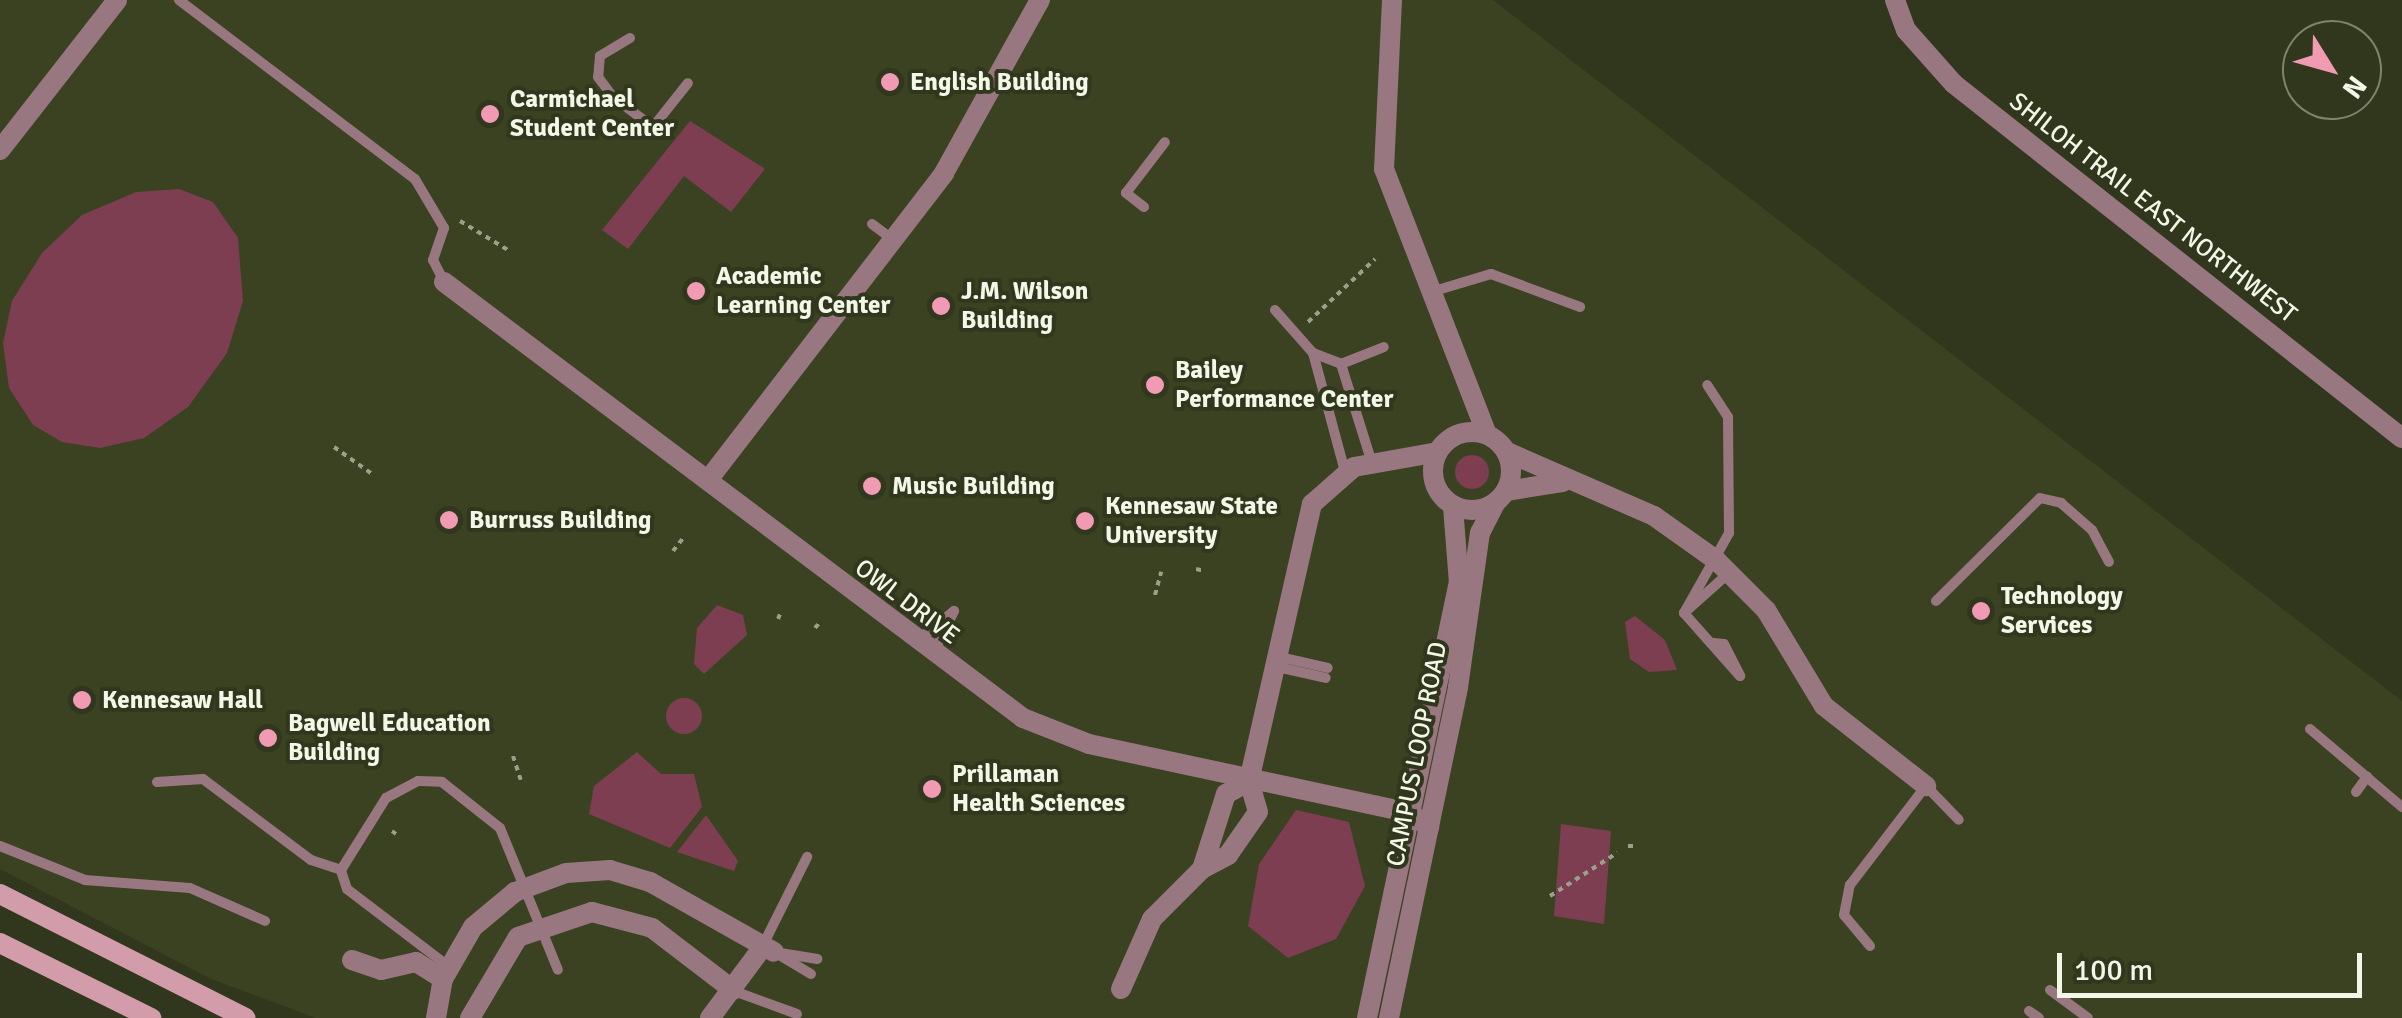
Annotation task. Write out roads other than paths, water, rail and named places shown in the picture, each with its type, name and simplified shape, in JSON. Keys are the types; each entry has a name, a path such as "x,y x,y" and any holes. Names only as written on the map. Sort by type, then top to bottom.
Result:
{"main road":[{"path":"0,894 246,1018"},
{"path":"0,943 152,1018"}],"street":[{"path":"708,480 893,240 976,124 1040,0"},
{"path":"1392,0 1384,169 1461,376 1487,434 1507,452 1654,516 1723,566 1777,626 1824,706 1926,786"},
{"name":"SHILOH TRAIL EAST NORTHWEST","path":"1895,0 1906,30 1954,84 2402,438"},
{"path":"0,150 105,4"},
{"name":"OWL DRIVE","path":"444,282 925,647 1048,730 1249,781 1410,813"},
{"path":"1434,479 1461,376"},
{"path":"1121,989 1152,919 1202,868 1246,834 1260,804 1249,781 1306,514 1345,472 1487,434"},
{"path":"1501,496 1507,452"},
{"path":"1381,462 1434,479 1453,506 1570,481"},
{"name":"CAMPUS LOOP ROAD","path":"1389,1018 1429,827 1480,534 1501,496"},
{"name":"CAMPUS LOOP ROAD","path":"1366,1018 1458,584 1453,506"},
{"path":"1202,868 1226,794 1249,781"},
{"path":"1410,813 1429,827"},
{"path":"436,1018 446,973 482,918 528,886 577,871 628,874 768,950 710,1018"},
{"path":"470,1018 500,956 538,925 592,912 634,919 733,990"},
{"path":"352,960 381,970 416,962 446,973"}],"lane":[{"path":"179,0 415,179 444,228 433,260 444,282"},
{"path":"630,38 600,56 598,76 613,97 653,126 688,82"},
{"path":"1144,207 1126,193 1165,142"},
{"path":"872,224 893,240"},
{"path":"1430,293 1491,274 1580,307"},
{"path":"1276,310 1314,353 1345,472"},
{"path":"1314,353 1341,364 1384,347"},
{"path":"1341,364 1381,462"},
{"path":"1684,613 1723,566 1729,532 1732,442 1707,384"},
{"path":"1936,601 2040,498 2061,503 2092,530 2108,562"},
{"path":"1684,613 1723,566"},
{"path":"925,647 957,607 925,647"},
{"path":"1684,613 1713,643 1724,644 1740,676"},
{"path":"1273,661 1327,673"},
{"path":"2310,728 2402,806"},
{"path":"2356,792 2367,776"},
{"path":"157,782 203,779 311,860 341,870 355,896 446,973"},
{"path":"341,870 386,798 434,780 500,828 528,886 538,925 558,970"},
{"path":"1870,946 1844,916 1850,885 1926,786 1959,820"},
{"path":"1218,823 1246,834"},
{"path":"0,846 85,880 190,888 264,921"},
{"path":"768,950 807,858"},
{"path":"768,950 817,959"},
{"path":"768,950 811,974"},
{"path":"733,990 770,1018"},
{"path":"2050,990 2088,1018"},
{"path":"756,1005 796,1014"}],"place":[{"name":"English Building","path":"890,82"},
{"name":"Carmichael Student Center","path":"490,114"},
{"name":"Academic Learning Center","path":"696,291"},
{"name":"J.M. Wilson Building","path":"941,306"},
{"name":"Bailey Performance Center","path":"1155,385"},
{"name":"Music Building","path":"872,486"},
{"name":"Burruss Building","path":"449,520"},
{"name":"Kennesaw State University","path":"1085,521"},
{"name":"Technology Services","path":"1981,611"},
{"name":"Kennesaw Hall","path":"82,700"},
{"name":"Bagwell Education Building","path":"268,738"},
{"name":"Prillaman Health Sciences","path":"932,789"}]}
